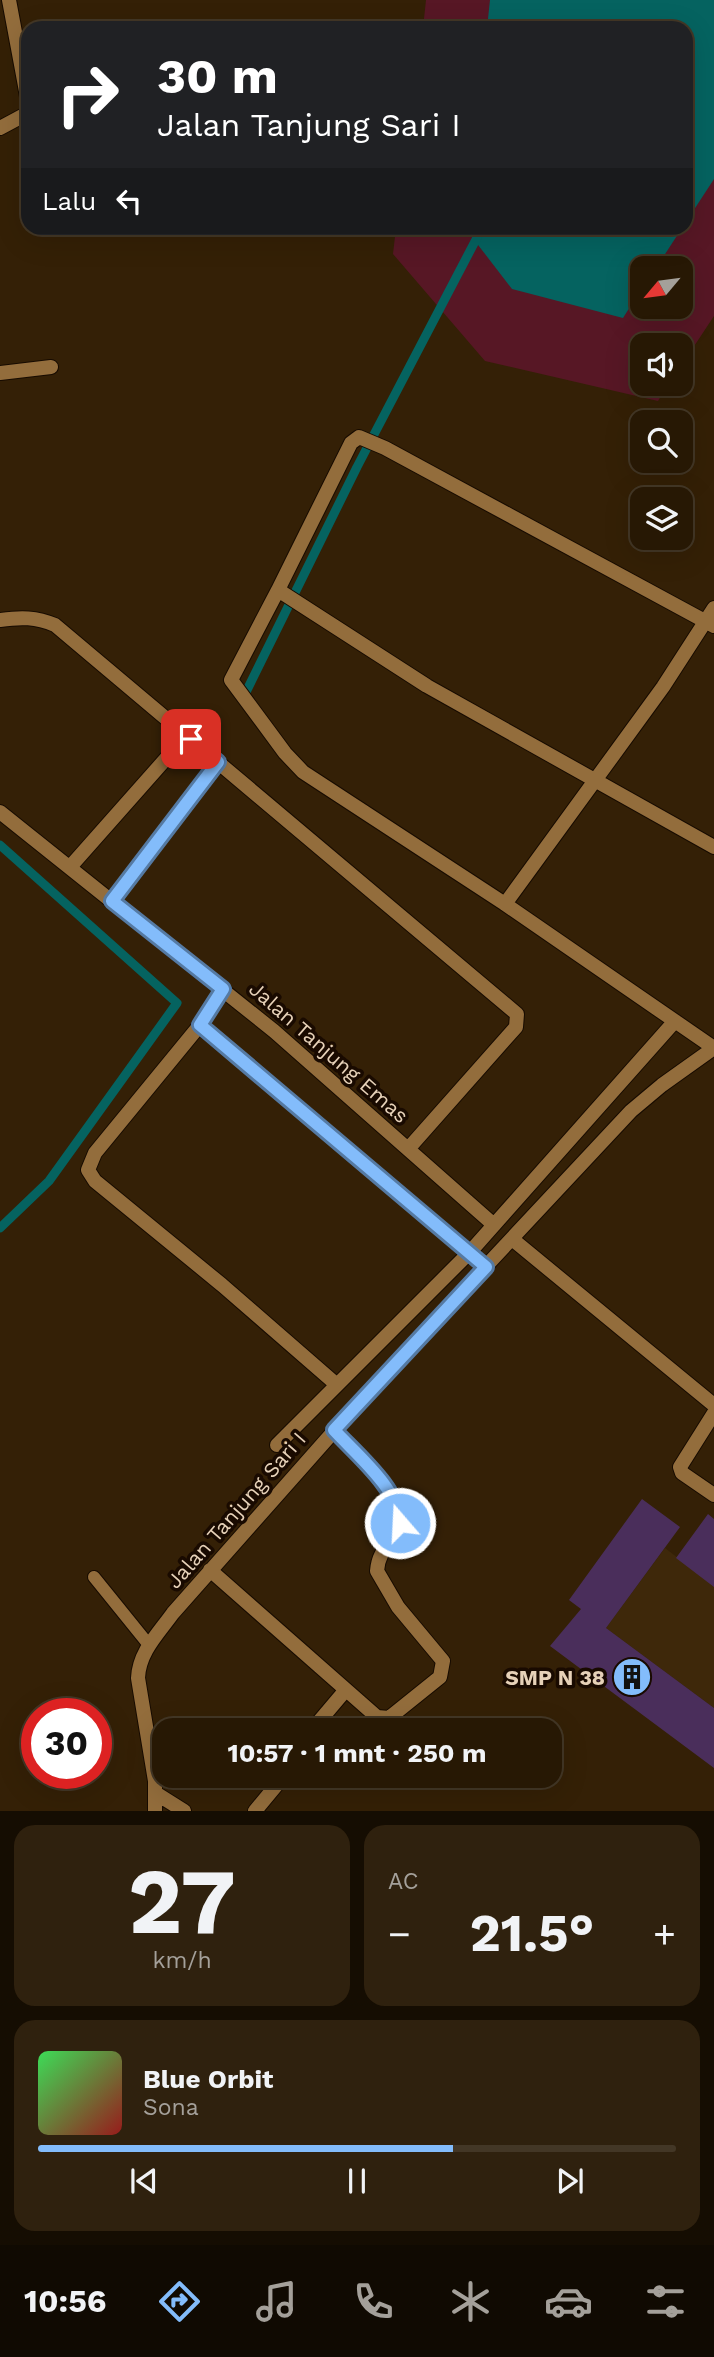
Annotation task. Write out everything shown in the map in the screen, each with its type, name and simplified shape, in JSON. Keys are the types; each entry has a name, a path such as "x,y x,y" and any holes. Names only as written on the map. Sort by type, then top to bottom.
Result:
{"street":[{"path":"9,0 21,64"},
{"path":"0,128 21,117"},
{"path":"0,373 51,367"},
{"path":"710,624 385,448 359,437 351,443 282,593 230,680 250,710 303,772 505,904 714,1048"},
{"path":"282,593 428,686 714,847"},
{"path":"505,904 710,624 714,608"},
{"path":"0,620 25,617 55,625 517,1014 516,1027 408,1149"},
{"path":"75,871 188,738"},
{"path":"107,896 213,759"},
{"name":"Jalan Tanjung Emas","path":"0,811 274,1031 494,1225"},
{"path":"223,989 200,1025 95,1153 88,1170 95,1181 222,1285 337,1385"},
{"path":"277,1445 470,1252 675,1021"},
{"path":"200,1025 486,1267"},
{"name":"Jalan Tanjung Sari I","path":"155,1811 157,1794 138,1678 139,1662 149,1644 210,1570 334,1430 631,1111 714,1048"},
{"path":"512,1239 714,1405"},
{"path":"714,1413 680,1467 682,1473 714,1496"},
{"path":"210,1570 344,1692 377,1717 386,1718 440,1677 443,1669 439,1654 398,1607 377,1571 381,1551 395,1536 400,1523 400,1512 393,1495 334,1430"},
{"path":"322,1718 344,1692"},
{"path":"255,1811 274,1788"},
{"path":"157,1794 184,1811"}],"lane":[{"path":"94,1577 149,1644"}],"shaded area":[{"path":"426,0 714,0 714,316 693,348 693,333 630,333 630,395 485,361 393,254 395,235 693,235 693,21 424,21"},
{"path":"636,396 661,396 658,401"},
{"path":"665,1548 714,1586 714,1708 606,1628"}],"water":[{"path":"490,0 714,0 714,179 693,211 693,21 488,21"},
{"path":"470,235 677,235 664,256 630,256 630,307 623,318 512,289"}],"building":[{"name":"SMP N 38","path":"642,1499 680,1527 606,1628 714,1708 714,1768 550,1646 581,1609 569,1600"},
{"path":"708,1514 714,1519 714,1587 676,1558"}],"waterway":[{"path":"246,692 357,467 478,235"},
{"path":"0,845 177,1003 49,1181 0,1228"}],"place":[{"name":"SMP N 38","path":"632,1677"}],"route":[{"path":"191,739 218,762 112,901 223,989 200,1025 486,1267 334,1430 393,1495 400,1512 400,1523"}]}
